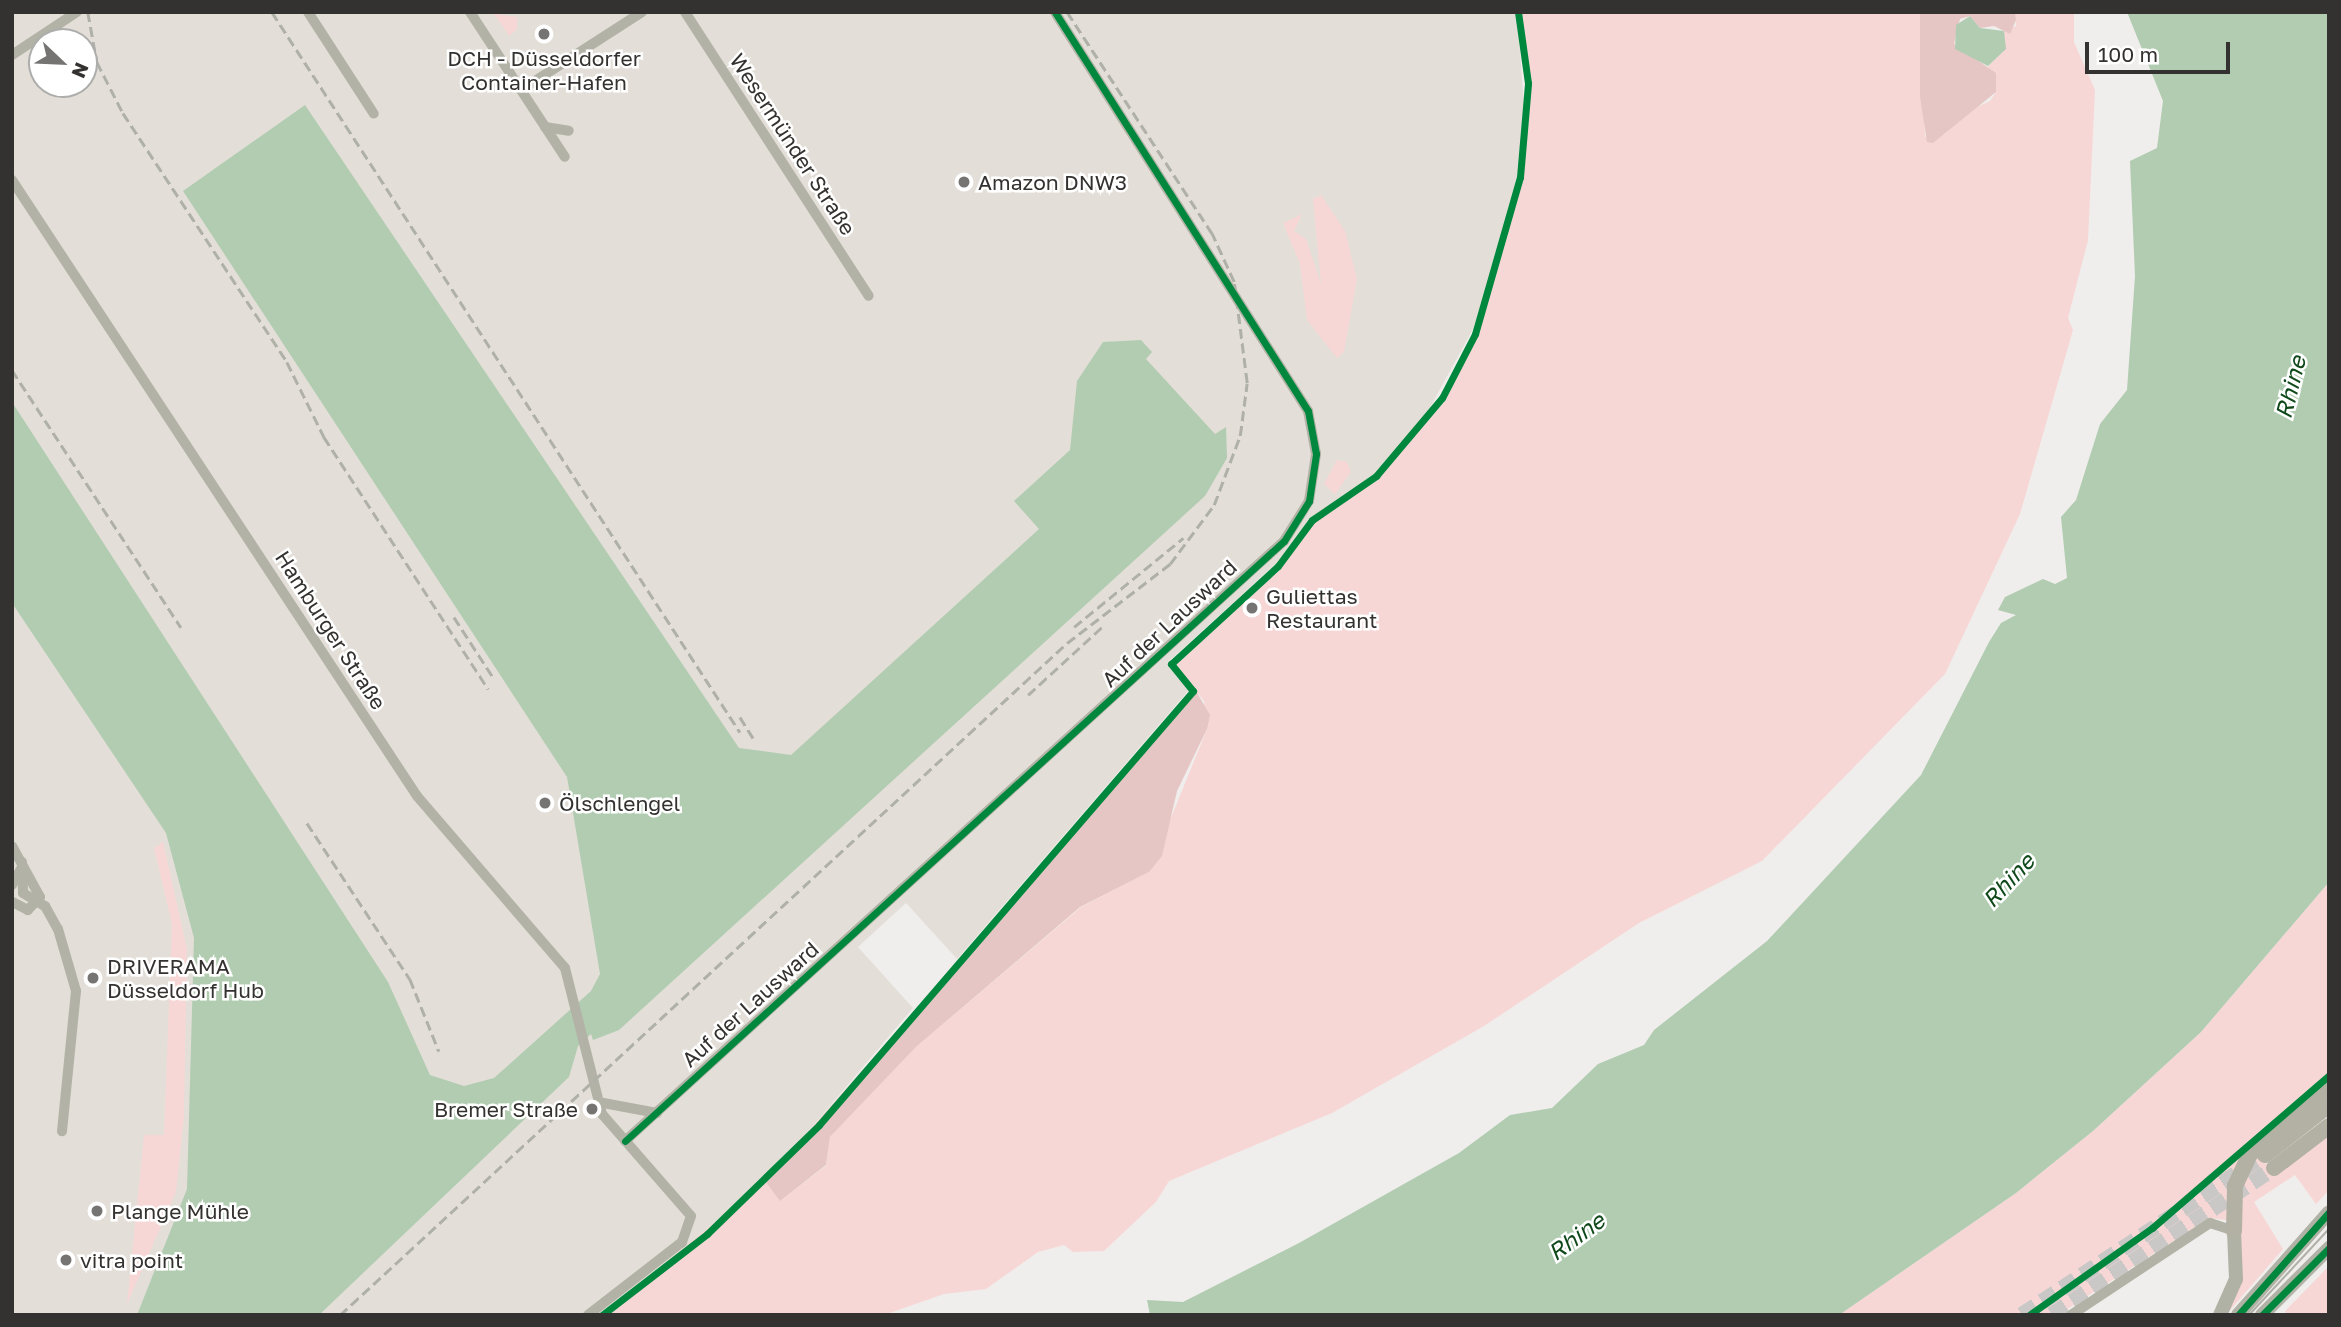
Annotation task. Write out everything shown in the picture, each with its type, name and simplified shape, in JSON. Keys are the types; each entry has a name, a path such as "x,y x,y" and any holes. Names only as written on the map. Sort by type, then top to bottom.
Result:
{"highway":[{"path":"2234,1231 2235,1186 2250,1154 2329,1089"},
{"path":"2329,1105 2269,1161 2329,1126"}],"main road":[{"path":"2238,1315 2329,1212"},
{"path":"2220,1315 2236,1279 2234,1231"},
{"path":"2264,1314 2329,1248"}],"street":[{"path":"12,55 77,12"},
{"path":"308,12 374,114"},
{"path":"470,12 565,157"},
{"path":"520,90 642,12"},
{"name":"Wesermünder Straße","path":"685,12 869,296"},
{"name":"Auf der Lausward","path":"625,1141 1284,541 1309,501 1316,454 1308,411 1055,12"},
{"path":"545,127 569,131"},
{"name":"Hamburger Straße","path":"12,180 416,796 558,957 576,996 598,1102 625,1141"},
{"path":"12,846 38,888 38,902"},
{"path":"12,885 22,862"},
{"path":"22,862 23,892 38,902 58,929 76,991 62,1131"},
{"path":"12,902 28,910 38,902"},
{"path":"598,1102 657,1113"},
{"path":"588,1315 674,1249 693,1226 689,1213 625,1141"},
{"path":"2071,1315 2205,1226 2221,1222 2234,1231"}],"shaded area":[{"path":"12,12 1517,12 1526,132 1514,201 1473,329 1427,413 1374,474 1167,663 1189,690 957,959 906,903 858,947 913,1008 784,1160 661,1270 600,1315 12,1315"},
{"path":"485,12 517,17 517,29 509,36 495,15"},
{"path":"1518,12 1920,12 1925,137 1945,134 1962,114 1990,101 1996,92 1988,66 2004,51 2004,31 2016,26 2015,12 2074,12 2074,42 2095,90 2088,240 2068,318 2073,330 2020,514 1945,674 1762,861 1639,923 1484,1026 1332,1113 1169,1181 1156,1202 1104,1251 1073,1252 1064,1245 1038,1252 986,1289 944,1294 884,1315 602,1315 765,1181 781,1200 826,1166 830,1137 916,1047 1081,907 1149,872 1207,729 1204,701 1173,663 1279,567 1307,526 1394,460 1442,399 1469,351 1526,150 1528,83"},
{"path":"1920,12 2015,12 2016,20 2010,34 1994,26 1980,28 1970,16 1960,19 1954,44 1996,73 1996,92 1933,143 1927,142 1920,97"},
{"path":"1321,195 1345,231 1357,279 1344,352 1337,358 1307,320 1300,264 1283,223 1302,214 1294,231 1306,239 1321,284 1313,199"},
{"path":"1337,460 1347,462 1351,472 1335,494 1324,484"},
{"path":"1196,691 1210,715 1207,729 1177,791 1162,856 1149,872 1080,907 916,1047 830,1137 826,1165 780,1201 765,1181"},
{"path":"163,842 187,949 184,1117 176,1192 127,1304 144,1135 164,1135 172,924 154,848"},
{"path":"2329,882 2329,1073 2260,1137 2227,1220 2209,1218 2058,1315 1839,1315 2016,1193 2093,1131 2201,1032"},
{"path":"2329,1135 2329,1190 2316,1204 2295,1175 2254,1202 2283,1249 2226,1315 2234,1297 2235,1199 2257,1151 2276,1175"},
{"path":"2329,1266 2329,1315 2286,1315 2285,1311"}],"water":[{"name":"Rhine","path":"2127,12 2329,12 2329,882 2201,1032 2093,1131 2016,1193 1839,1315 1150,1315 1147,1300 1183,1302 1299,1243 1459,1153 1510,1115 1552,1108 1598,1064 1644,1045 1654,1030 1767,941 1921,775 1989,642 2001,623 2016,615 1998,610 2005,597 2043,579 2055,584 2067,578 2061,517 2076,500 2100,424 2127,390 2135,276 2130,161 2157,148 2163,101"},
{"path":"1970,16 1980,28 2004,31 2006,49 1988,66 1955,49 1956,25"},
{"path":"305,105 739,748 791,755 1039,529 1014,501 1070,450 1077,381 1103,342 1141,340 1152,352 1146,359 1215,434 1226,427 1227,458 1205,496 619,1030 593,1040 591,1034 578,1046 569,1077 319,1315 137,1315 187,1189 194,938 166,833 12,603 12,402 388,982 430,1075 464,1086 494,1078 591,991 600,974 567,777 183,191"}],"tunnel":[{"path":"2022,1315 2265,1155"},
{"path":"2052,1315 2274,1168"}],"tram line":[{"path":"2249,1315 2329,1229"}],"railway":[{"path":"88,12 97,62 123,113 287,362 324,437 488,689"},
{"path":"272,12 740,732"},
{"path":"340,1315 1067,643 1170,564 1214,505 1240,436 1247,383 1234,282 1212,234 1067,12"},
{"path":"12,370 181,627"},
{"path":"1074,627 1183,538"},
{"path":"454,617 493,677"},
{"path":"1028,695 1102,627"},
{"path":"740,717 755,741"},
{"path":"307,823 410,979 439,1051"}],"cycle path":[{"path":"625,1141 1284,541 1309,501 1316,454 1308,411 1055,12"},
{"path":"602,1315 707,1234 819,1125 1193,691 1171,664 1278,566 1312,520 1376,476 1442,398 1475,334 1520,177 1528,83 1518,12"},
{"path":"2029,1315 2152,1228 2329,1075"},
{"path":"2238,1315 2329,1212"},
{"path":"2262,1315 2329,1248"}],"place":[{"name":"DCH - Düsseldorfer Container-Hafen","path":"544,34"},
{"name":"Amazon DNW3","path":"964,182"},
{"name":"Guliettas Restaurant","path":"1252,608"},
{"name":"Ölschlengel","path":"545,803"},
{"name":"DRIVERAMA Düsseldorf Hub","path":"93,978"},
{"name":"Bremer Straße","path":"592,1109"},
{"name":"Plange Mühle","path":"97,1211"},
{"name":"vitra point","path":"66,1260"}]}
